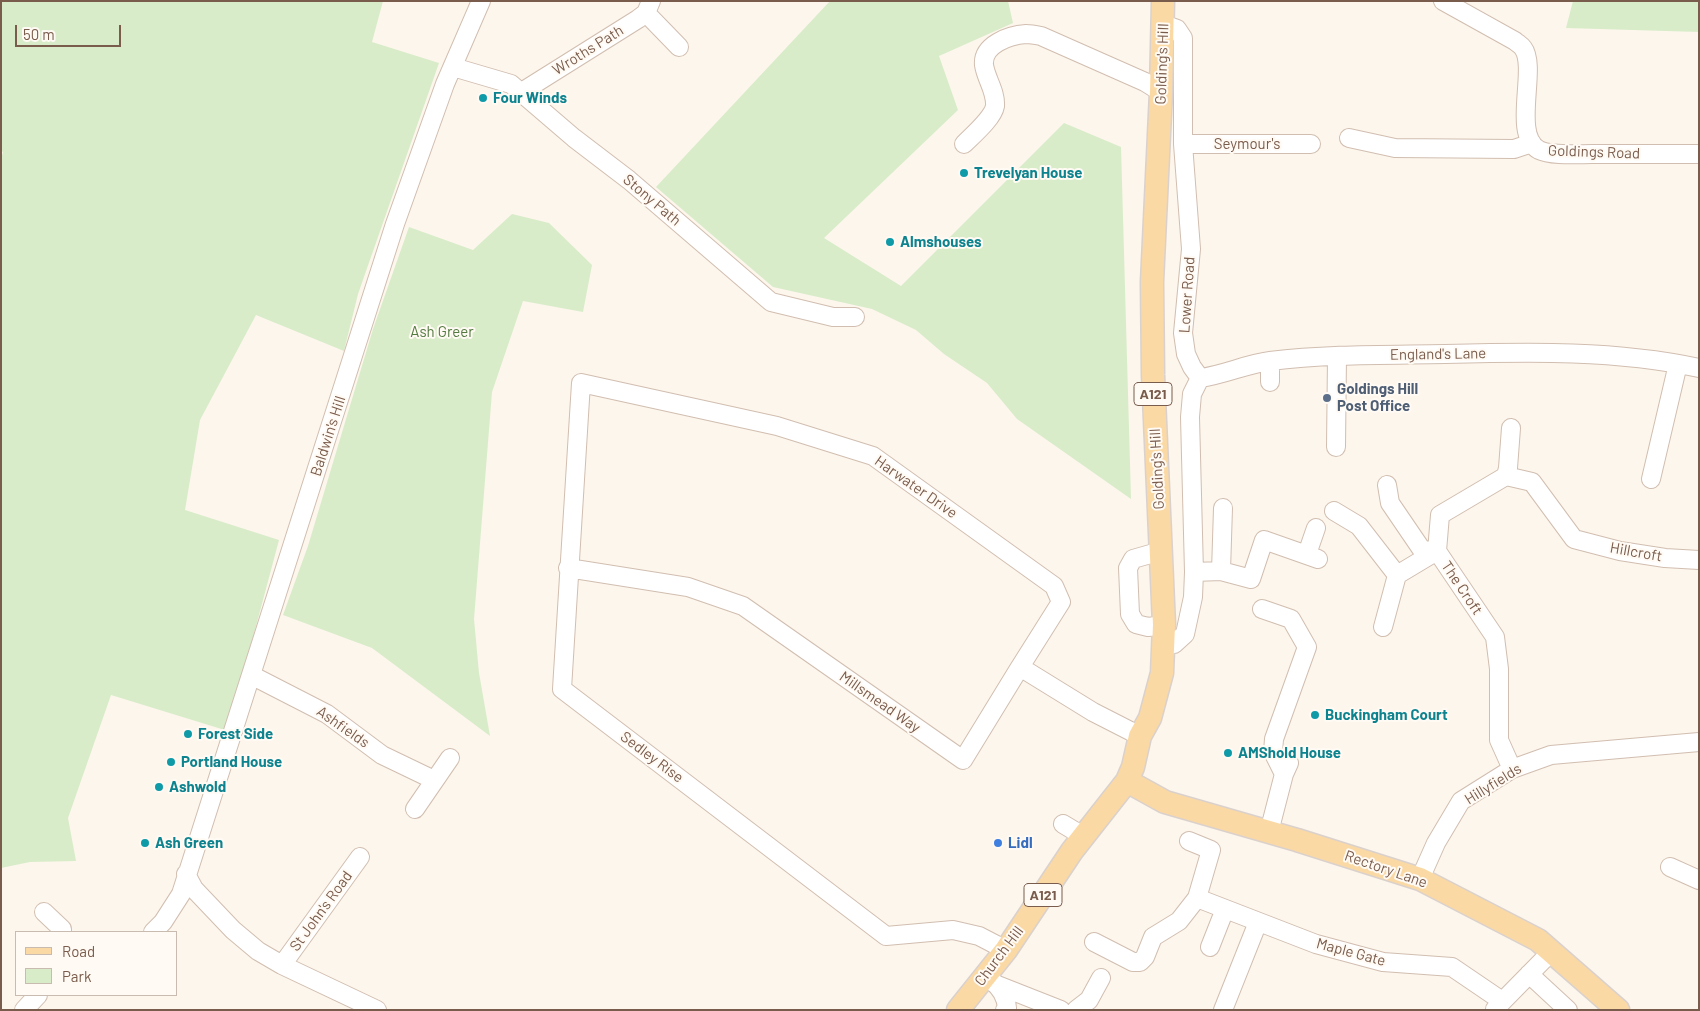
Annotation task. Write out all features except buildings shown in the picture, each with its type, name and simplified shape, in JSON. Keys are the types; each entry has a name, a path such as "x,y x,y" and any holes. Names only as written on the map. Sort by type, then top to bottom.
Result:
{"main road":[{"name":"Golding's Hill","path":"1127,781 1133,767 1140,736 1150,718 1157,696 1162,672 1164,634 1152,375 1152,282 1161,92 1163,1"},
{"name":"Church Hill","path":"958,1010 990,980 1006,950 1083,836 1127,781"},
{"name":"Rectory Lane","path":"1127,781 1166,802 1420,879 1538,940 1618,1010"}],"street":[{"name":"Baldwin's Hill","path":"154,931 181,894 395,224 453,67 481,1"},
{"name":"Goldings Road","path":"1443,1 1515,40 1523,48 1527,55 1526,124 1528,135 1532,143 1539,150 1563,154 1699,154"},
{"path":"648,7 679,47"},
{"name":"Wroths Path","path":"520,93 648,7"},
{"name":"Lower Road","path":"1163,24 1177,29 1183,38 1183,144 1191,249 1183,333 1186,354 1192,368 1200,378"},
{"path":"964,144 992,114 995,105 993,88 984,66 984,56 991,47 1007,38 1025,34 1041,36 1145,82 1161,92"},
{"name":"Stony Path","path":"453,67 511,84 574,138 629,180 771,302 833,318 855,317"},
{"path":"1349,138 1395,148 1514,149 1532,143"},
{"name":"Seymour's","path":"1183,144 1310,144"},
{"name":"England's Lane","path":"1200,378 1270,361 1474,353 1575,353 1638,358 1699,368"},
{"path":"1336,447 1337,357"},
{"path":"1270,361 1270,382"},
{"path":"1651,479 1678,364"},
{"path":"1161,551 1133,559 1128,568 1130,614 1136,624 1164,634 1174,644 1185,634 1193,597 1190,417 1192,394 1200,378"},
{"name":"Sedley Rise","path":"581,383 568,568 562,689 886,936 952,930 979,936 1006,950"},
{"name":"Harwater Drive","path":"581,383 777,426 874,456 1054,586 1061,602 1020,667"},
{"path":"1506,476 1510,428"},
{"name":"Hillcroft","path":"1506,476 1532,482 1574,539 1620,551 1665,558 1699,560"},
{"name":"The Croft","path":"1506,476 1440,515 1437,551 1495,637 1499,670 1499,740 1512,768"},
{"path":"1387,486 1390,503 1422,550 1437,551"},
{"path":"1221,571 1223,508"},
{"path":"1334,511 1359,526 1397,575"},
{"path":"1194,572 1221,571 1251,579 1264,540 1313,556 1316,528"},
{"path":"1383,626 1397,575 1437,551"},
{"name":"Millsmead Way","path":"568,568 688,587 743,606 962,760 1020,667"},
{"path":"1262,609 1292,619 1307,647 1274,739 1272,752 1287,767 1269,832"},
{"path":"1020,667 1093,712 1140,736"},
{"name":"Ashfields","path":"251,675 327,714 382,755 434,780"},
{"name":"Hillyfields","path":"1420,879 1436,843 1461,801 1512,768 1551,755 1699,742"},
{"path":"415,809 450,758"},
{"path":"1063,824 1083,836"},
{"path":"1094,942 1133,962 1140,962 1146,957 1153,937 1179,921 1196,898 1211,850 1189,841"},
{"name":"St John's Road","path":"282,965 360,857"},
{"path":"1670,867 1699,880"},
{"path":"186,874 194,889 233,930 258,951 282,965 377,1010"},
{"name":"Maple Gate","path":"1196,898 1316,944 1383,962 1452,967 1499,1006"},
{"path":"1210,947 1225,909"},
{"path":"44,912 62,931"},
{"path":"1223,1010 1258,922"},
{"path":"1499,1006 1552,951"},
{"path":"1529,974 1568,1010"},
{"path":"1076,1010 1089,1000 1101,978"},
{"path":"990,980 1006,999 1008,1009"},
{"path":"990,980 1061,1010"},
{"path":"24,1010 37,996"}],"green space":[{"path":"1,1 383,1 372,42 439,63 358,294 344,351 256,315 200,420 185,510 279,540 228,731 111,695 68,818 76,861 30,862 1,868 1,158 3,152 1,151"},
{"path":"830,1 1008,1 1013,23 939,56 958,110 824,238 901,286 1064,123 1121,147 1131,499 1017,419 987,383 944,354 916,330 872,309 773,287 656,187"},
{"path":"1573,1 1699,1 1699,32 1566,28"},
{"name":"Ash Greer","path":"512,214 549,223 592,265 583,312 523,301 492,392 474,619 479,673 490,736 372,648 283,615 308,546 373,329 409,227 473,250"}],"place":[{"name":"Four Winds","path":"483,98"},
{"name":"Trevelyan House","path":"964,173"},
{"name":"Almshouses","path":"890,242"},
{"name":"Goldings Hill Post Office","path":"1327,398"},
{"name":"Buckingham Court","path":"1315,715"},
{"name":"Forest Side","path":"188,734"},
{"name":"AMShold House","path":"1228,753"},
{"name":"Portland House","path":"171,762"},
{"name":"Ashwold","path":"159,787"},
{"name":"Ash Green","path":"145,843"},
{"name":"Lidl","path":"998,843"}]}
